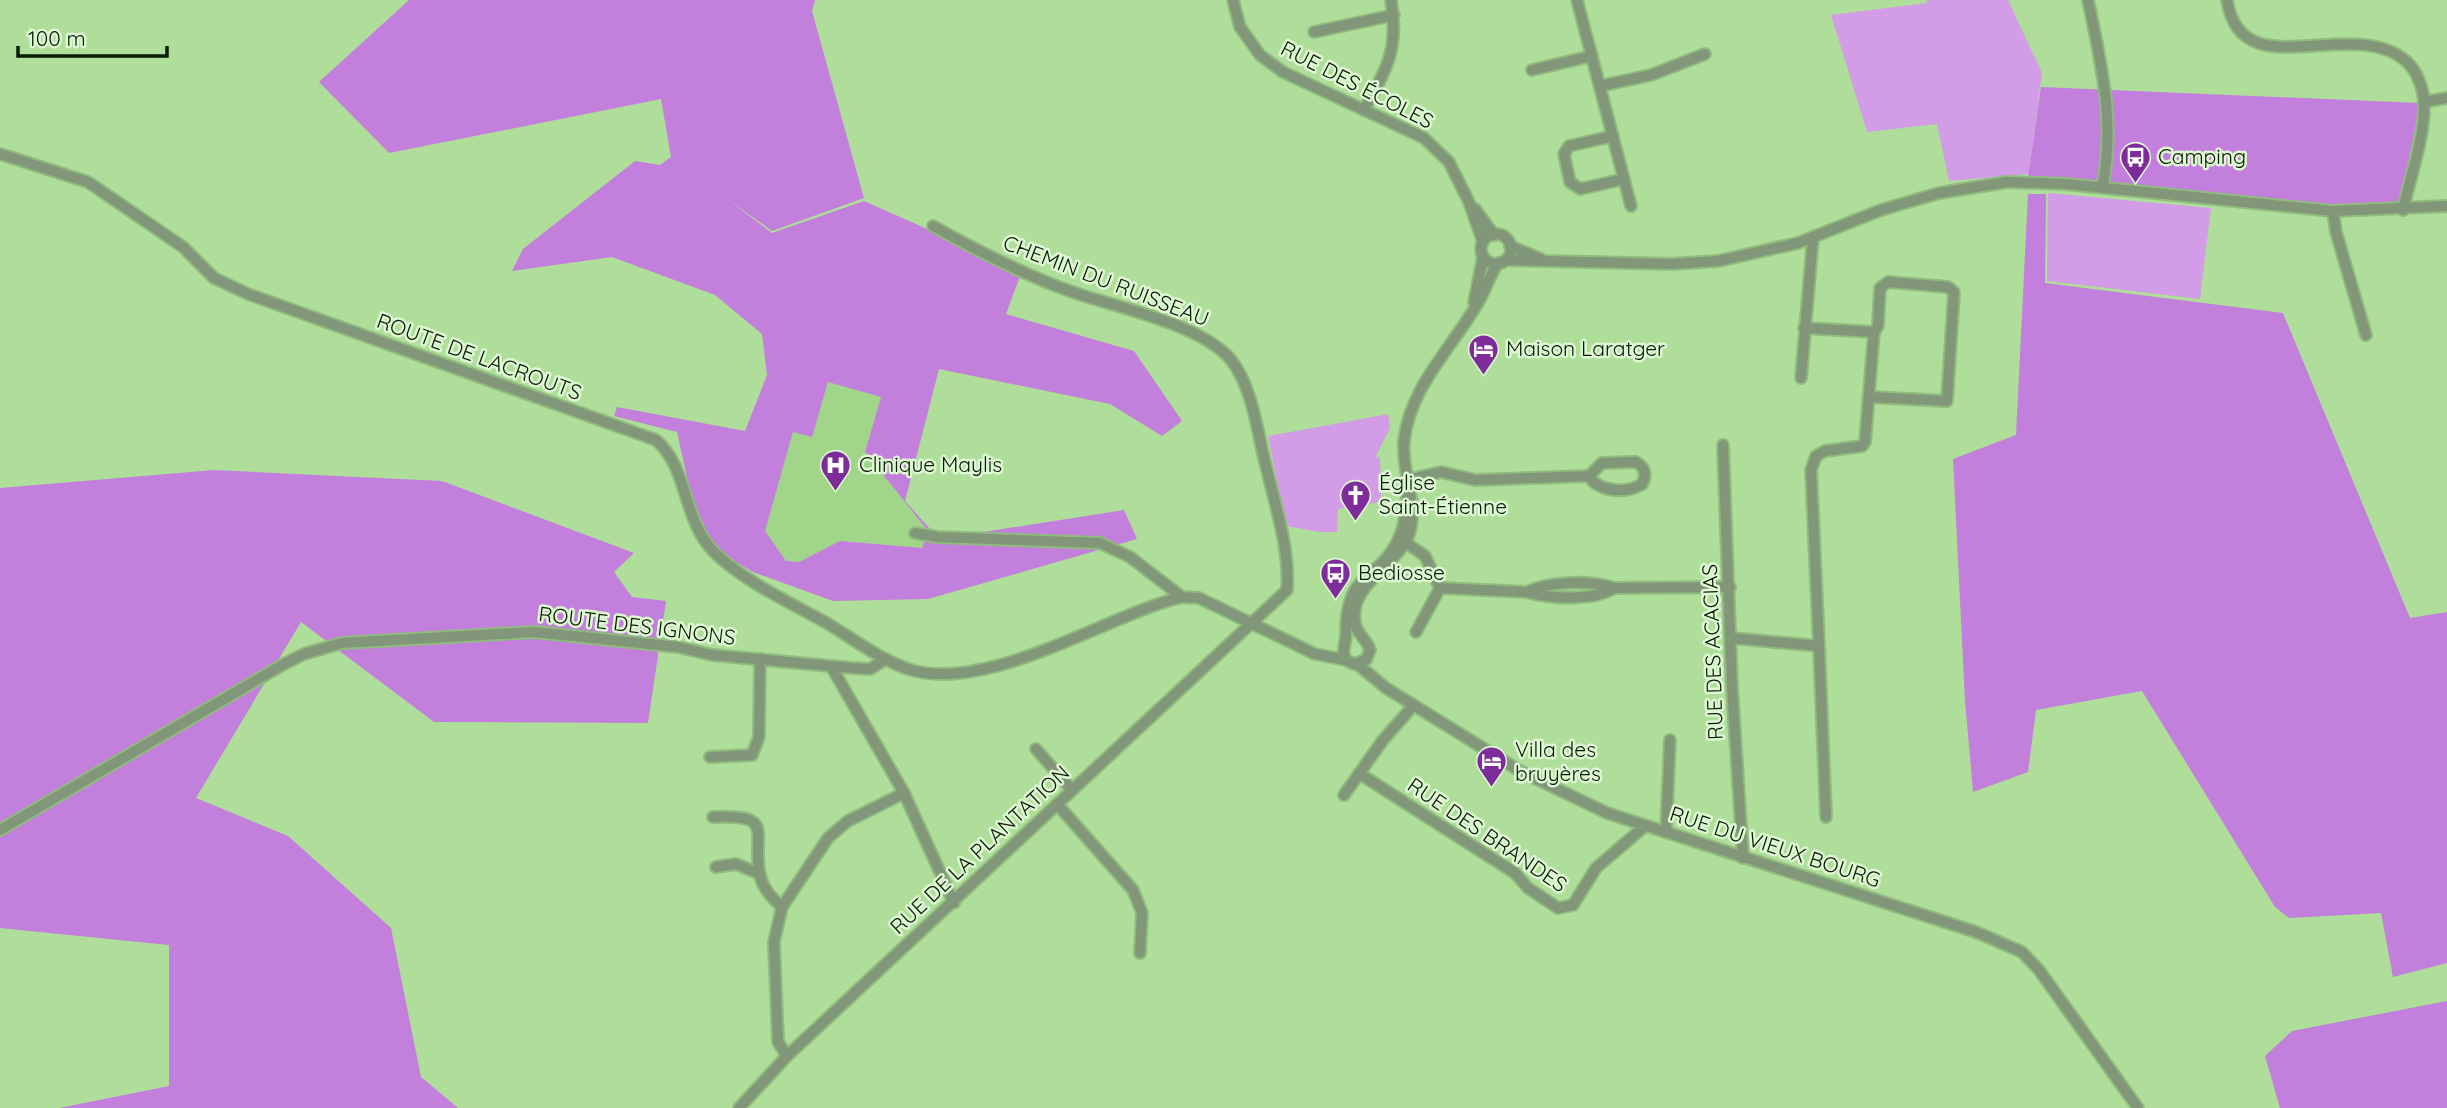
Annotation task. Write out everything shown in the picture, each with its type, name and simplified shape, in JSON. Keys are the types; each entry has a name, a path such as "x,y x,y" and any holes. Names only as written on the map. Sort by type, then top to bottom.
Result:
{"street":[{"name":"RUE DES ÉCOLES","path":"1233,0 1241,27 1260,55 1283,72 1424,138 1449,162 1469,202 1483,242"},
{"path":"1363,110 1386,68 1396,32 1391,0"},
{"path":"1577,0 1632,206"},
{"path":"2088,0 2109,117 2109,146 2102,188"},
{"path":"2227,0 2231,23 2237,30 2266,46 2361,42 2392,51 2412,66 2424,102 2403,210"},
{"path":"1314,32 1394,15"},
{"path":"1600,86 1651,75 1705,54"},
{"path":"1532,71 1592,56"},
{"path":"2424,102 2447,98"},
{"path":"1613,136 1569,146 1564,154 1570,183 1580,189 1624,179"},
{"name":"ROUTE DE LACROUTS","path":"0,154 88,182 183,247 214,278 247,294 656,440 676,464 692,519 700,536 715,553 886,659"},
{"path":"1483,257 1502,262 1696,263 1773,250 1909,201 1991,183 2021,181 2333,211 2447,206"},
{"name":"RUE DES ÉCOLES","path":"1469,202 1494,235"},
{"path":"2333,211 2336,232 2365,335"},
{"name":"CHEMIN DU RUISSEAU","path":"933,226 989,258 1066,290 1208,339 1232,361 1247,393 1289,572 1287,590 1252,622"},
{"path":"1470,316 1483,257 1483,242 1494,235 1506,239 1510,246 1547,261"},
{"path":"1801,378 1808,269 1814,253 1813,237"},
{"path":"1386,688 1368,658 1369,646 1361,638 1354,620 1359,597 1368,583 1392,562 1412,523 1404,447 1413,407 1438,360 1470,316 1510,246"},
{"path":"1825,817 1813,462 1825,451 1862,446 1866,442 1874,332 1878,326 1880,288 1888,282 1948,287 1954,292 1947,401 1870,397"},
{"path":"1804,328 1874,332"},
{"name":"RUE DES ACACIAS","path":"1723,445 1743,858"},
{"path":"1407,485 1441,472 1475,480 1589,475 1602,463 1636,462 1645,475 1642,484 1635,488 1603,489 1598,487 1589,475"},
{"path":"915,533 937,537 1100,543 1130,557 1182,597"},
{"path":"1402,541 1425,556 1440,589"},
{"path":"1346,660 1348,605 1353,591 1402,541"},
{"path":"1440,589 1528,592 1541,596 1604,594 1614,588 1730,587"},
{"path":"1416,632 1440,589"},
{"path":"886,659 922,673 963,672 1043,651 1182,597 1199,598 1315,654 1357,664 1368,658"},
{"name":"RUE DE LA PLANTATION","path":"739,1108 787,1056 1252,622"},
{"name":"ROUTE DES IGNONS","path":"0,830 284,664 304,654 342,643 534,632 831,666 870,668 886,659"},
{"path":"1326,656 1353,638 1361,638"},
{"path":"1731,638 1789,640 1819,646"},
{"path":"710,757 752,755 759,737 760,659"},
{"name":"RUE DU VIEUX BOURG","path":"1357,664 1413,706 1520,771 1607,813 1976,932 2021,952 2039,970 2138,1108"},
{"path":"831,666 904,793 954,902"},
{"path":"1344,795 1383,740 1413,706"},
{"path":"1666,832 1670,740"},
{"path":"1036,748 1072,790"},
{"name":"RUE DES BRANDES","path":"1360,774 1515,873 1528,888 1558,908 1573,905 1595,869 1645,826"},
{"path":"787,1056 778,1042 776,1005 774,942 782,907 828,838 848,821 904,793"},
{"path":"1057,804 1133,890 1142,913 1140,953"},
{"path":"713,817 738,816 750,819 757,829 760,874 767,892 782,907"},
{"path":"716,867 736,864 760,874"}],"shaded area":[{"path":"409,0 815,0 812,11 864,198 772,231 726,198 772,233 864,201 1022,271 1006,314 1134,351 1182,421 1162,436 1110,404 939,369 905,501 939,539 1124,510 1137,539 928,599 833,601 753,572 718,552 696,518 677,432 614,416 617,407 745,431 767,375 762,334 715,295 612,257 512,271 523,249 635,161 660,165 671,157 661,99 389,153 319,82","holes":["828,382 881,397 865,452 928,531 922,548 840,541 799,562 786,561 765,531 793,432 812,437"]},
{"path":"1927,0 2008,0 2042,73 2029,174 1949,181 1937,124 1867,132 1831,15 1927,3"},
{"path":"2041,87 2420,103 2400,208 2339,212 2028,178"},
{"path":"2048,193 2211,208 2200,299 2047,281"},
{"path":"2028,194 2046,194 2045,283 2283,313 2410,618 2447,612 2447,963 2393,977 2381,913 2289,918 2275,907 2142,691 2036,710 2028,772 1973,792 1965,701 1953,459 2016,435"},
{"name":"Clinique Maylis","path":"828,381 881,397 865,452 928,531 922,549 840,541 799,562 786,561 765,531 793,431 812,436"},
{"path":"1388,414 1390,428 1376,456 1380,458 1381,502 1338,509 1337,532 1319,532 1286,526 1268,436"},
{"path":"214,470 442,481 634,553 614,572 632,597 666,601 648,723 434,722 301,622 196,798 288,836 391,928 421,1077 458,1108 59,1108 169,1086 169,945 0,928 0,488"},
{"path":"2447,1001 2447,1108 2280,1108 2265,1056 2292,1031"}],"place":[{"name":"Camping","path":"2135,184"},
{"name":"Maison Laratger","path":"1483,376"},
{"name":"Clinique Maylis","path":"836,492"},
{"name":"Église Saint-Étienne","path":"1356,522"},
{"name":"Bediosse","path":"1335,600"},
{"name":"Villa des bruyères","path":"1492,789"}]}
